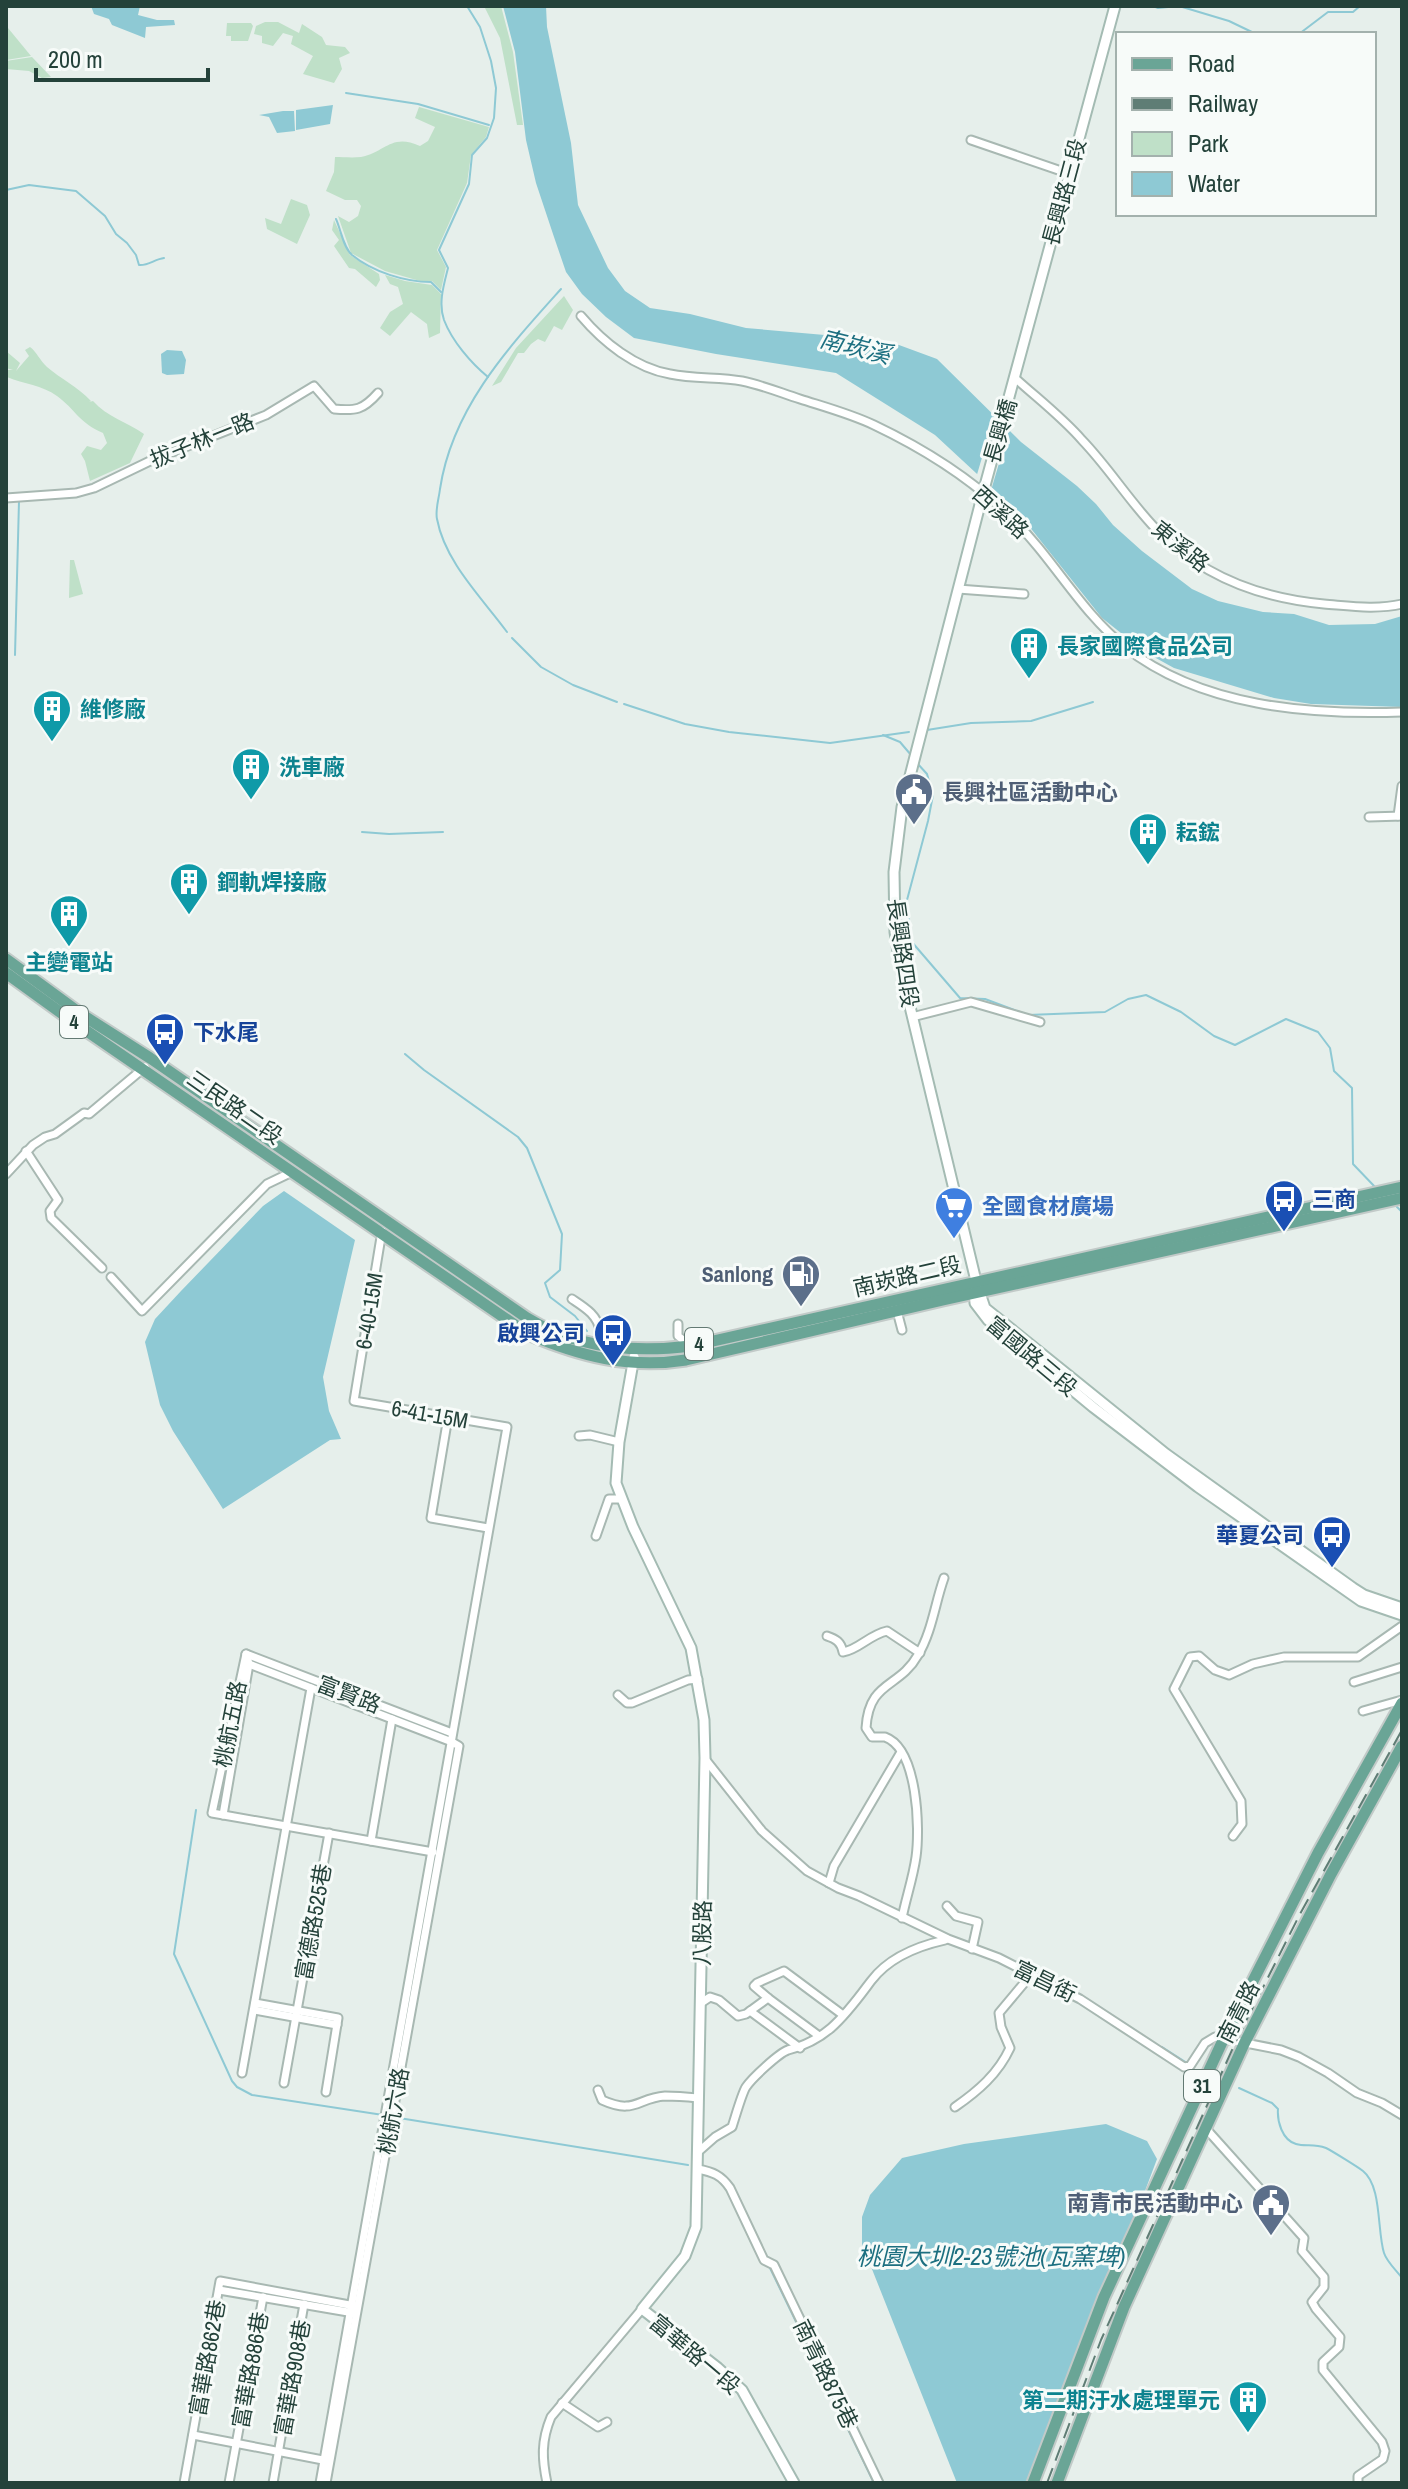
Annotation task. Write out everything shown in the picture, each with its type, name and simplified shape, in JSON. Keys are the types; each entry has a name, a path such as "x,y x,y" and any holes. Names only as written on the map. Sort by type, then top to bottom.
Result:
{"main road":[{"name":"三民路二段","path":"6,959 292,1172 439,1258"},
{"name":"三民路二段","path":"6,973 75,1023 147,1064 384,1227 441,1275"},
{"name":"南崁路二段","path":"441,1275 528,1334 596,1359 659,1364 897,1311 976,1289 1402,1187"},
{"name":"南崁路二段","path":"439,1258 535,1323 576,1341 635,1350 691,1346 1402,1198"},
{"name":"31","path":"1033,2483 1078,2361 1128,2247 1270,1943 1402,1702"},
{"name":"南青路","path":"1040,2483 1111,2299 1226,2039 1349,1806 1402,1715"},
{"name":"南青路","path":"1057,2483 1124,2307 1247,2044 1343,1852 1402,1746"},
{"name":"31","path":"1063,2483 1146,2271 1247,2044 1402,1759"},
{"name":"南青路","path":"1330,1831 1349,1806"},
{"name":"南青路","path":"1343,1852 1360,1834"},
{"name":"南青路","path":"1128,2247 1157,2200"},
{"name":"南青路","path":"1074,2390 1078,2361"},
{"name":"南青路","path":"1096,2395 1100,2369"}],"street":[{"name":"長興路三段","path":"1015,378 1115,6"},
{"path":"971,140 1070,174"},
{"name":"西溪路","path":"581,316 616,349 647,367 670,374 742,381 850,415 933,456 984,489 1037,545 1079,602 1127,649 1187,682 1218,693 1275,706 1350,714 1402,712"},
{"name":"長興橋","path":"984,489 1015,378"},
{"name":"東溪路","path":"1015,378 1082,439 1156,529 1195,564 1261,594 1310,603 1381,609 1402,604"},
{"name":"拔子林一路","path":"6,498 76,493 94,488 150,461 266,415 314,386 334,409 352,410 367,406 378,393"},
{"name":"長興路四段","path":"976,1289 900,965 895,932 894,872 897,831 984,489"},
{"path":"958,589 1024,594"},
{"path":"1369,817 1400,816 1402,786"},
{"path":"912,1017 971,1002 1040,1022"},
{"path":"6,1174 26,1151 84,1113 89,1114 147,1064"},
{"path":"26,1151 58,1200 50,1211 51,1218 102,1268"},
{"path":"111,1277 142,1311 267,1184 292,1172"},
{"name":"6-40-15M","path":"354,1401 384,1227"},
{"name":"富國路三段","path":"976,1289 975,1303 988,1320 1105,1417 1361,1601 1402,1615"},
{"path":"572,1299 588,1308 595,1318 602,1347"},
{"path":"897,1311 902,1330"},
{"path":"678,1324 678,1336 691,1346"},
{"name":"八股路","path":"547,2483 543,2443 551,2417 690,2247 696,2227 704,1720 691,1648 616,1483 619,1442 635,1350"},
{"name":"6-41-15M","path":"354,1401 507,1427"},
{"path":"448,1417 431,1518 488,1528"},
{"name":"桃航六路","path":"326,2483 327,2461 507,1427"},
{"path":"579,1436 590,1435 619,1442"},
{"path":"596,1536 609,1499 621,1499"},
{"name":"富國路三段","path":"1305,1558 1364,1595 1402,1608"},
{"path":"902,1918 916,1858 917,1816 911,1778 901,1752 885,1737 872,1737 866,1728 867,1715 872,1699 879,1690 907,1670 920,1653 944,1578"},
{"path":"1233,1836 1242,1824 1241,1801 1174,1689 1190,1657 1199,1656 1215,1670 1229,1675 1253,1664 1284,1657 1358,1657 1402,1626"},
{"path":"827,1636 841,1644 843,1652 852,1651 868,1637 887,1631 920,1653"},
{"name":"富賢路","path":"246,1654 452,1738"},
{"name":"桃航五路","path":"246,1654 249,1664 223,1815 212,1813 246,1654"},
{"name":"富賢路","path":"249,1664 392,1719 452,1738"},
{"path":"1354,1682 1402,1667"},
{"path":"618,1695 627,1703 632,1703 688,1680 698,1679"},
{"path":"242,2073 311,1688"},
{"path":"1363,1711 1402,1702"},
{"path":"371,1841 392,1719"},
{"name":"桃航六路","path":"354,2309 459,1746 452,1738"},
{"path":"829,1883 834,1866 901,1752"},
{"name":"富昌街","path":"705,1758 762,1831 796,1862 829,1883 948,1939 999,1958 1090,2004 1184,2067 1190,2066 1210,2039 1226,2039"},
{"path":"223,1815 433,1852"},
{"name":"富德路525巷","path":"284,2083 329,1833"},
{"path":"947,1906 956,1916 978,1922 972,1949"},
{"path":"698,2152 732,2127 745,2088 787,2050 800,2048 819,2036 856,2002 877,1974 902,1954 948,1939"},
{"path":"819,2036 754,1986 784,1971 843,2015"},
{"path":"955,2107 983,2085 1003,2063 1010,2048 999,2013 1030,1976"},
{"path":"701,2003 710,1997 719,2000 738,2016 768,1998"},
{"path":"254,2006 338,2022 326,2092"},
{"path":"750,2011 800,2048"},
{"path":"1226,2039 1281,2050 1299,2057 1357,2093 1402,2115"},
{"path":"598,2090 602,2100 616,2106 637,2106 665,2096 698,2098"},
{"path":"1209,2132 1304,2238 1302,2251 1324,2277 1324,2287 1312,2302 1340,2337 1339,2347 1323,2362 1323,2370 1382,2442 1385,2451 1383,2459 1358,2476 1358,2483"},
{"name":"南青路875巷","path":"698,2169 724,2179 764,2260 774,2265 879,2483"},
{"path":"219,2285 354,2309"},
{"path":"219,2285 263,2297 354,2309"},
{"name":"富華路862巷","path":"184,2483 219,2285"},
{"name":"富華路886巷","path":"229,2483 263,2297"},
{"name":"富華路908巷","path":"273,2483 304,2304"},
{"name":"富華路一段","path":"642,2309 742,2390 794,2483"},
{"path":"562,2403 598,2427 607,2422"},
{"path":"193,2435 327,2461"},
{"name":"桃航六路","path":"320,2483 327,2461"}],"green space":[{"path":"484,6 501,6 513,52 523,125 517,125 500,38"},
{"path":"278,22 299,33 302,24 322,37 326,45 345,47 350,53 339,58 342,69 334,83 303,74 313,56 291,44 293,36 283,33 273,46 262,43 262,36 254,34 256,26"},
{"path":"227,23 251,23 253,26 248,41 231,41 231,36 226,36"},
{"path":"6,26 8,28 31,56 6,60"},
{"path":"32,57 51,77 42,78 29,71 6,69 6,61"},
{"path":"419,107 489,127 486,137 471,155 467,183 437,250 446,267 441,290 432,281 420,281 385,271 351,253 338,216 349,222 358,216 361,206 357,200 345,200 326,191 334,172 335,157 370,155 395,142 420,146 428,141 435,127 415,118"},
{"path":"291,199 307,205 310,215 297,244 267,229 265,218 281,224"},
{"path":"334,220 350,255 379,274 376,287 355,269 349,268 334,246 339,240 332,230"},
{"path":"385,275 432,285 441,294 440,333 429,338 427,324 411,312 390,336 380,328 390,312 403,304 398,287 390,284"},
{"path":"564,296 573,310 562,330 554,326 545,342 538,339 524,353 518,353 501,382 492,386 516,348"},
{"path":"30,347 47,367 81,391 89,402 93,401 104,411 144,434 130,463 90,481 81,454 87,446 101,450 107,443 103,433 88,425 51,392 7,377 6,370 13,370 6,368 6,351 20,363 16,371 29,356 25,350"},
{"path":"70,560 74,560 83,594 69,598"}],"water":[{"path":"91,6 140,6 138,15 174,20 175,25 146,27 145,38 112,25 109,19 94,14"},
{"name":"南崁溪","path":"503,6 546,6 547,27 571,143 578,205 608,268 625,291 650,308 746,328 859,338 899,345 937,359 1021,442 1077,486 1113,525 1192,589 1218,601 1263,612 1294,614 1329,625 1375,624 1402,616 1402,707 1311,704 1274,698 1174,668 1145,652 1102,618 1017,511 935,435 836,373 634,338 606,317 582,294 566,272 536,183 526,140 515,52"},
{"path":"333,105 330,124 296,130 296,110"},
{"path":"294,111 295,131 277,133 269,117 259,115"},
{"path":"167,350 182,351 186,360 184,374 162,373 161,354"},
{"path":"284,1191 355,1240 323,1377 329,1411 341,1439 330,1440 223,1509 160,1405 145,1342 155,1319 263,1206"},
{"name":"桃園大圳2-23號池(瓦窯埤)","path":"1106,2124 1147,2141 1157,2159 1105,2281 1028,2483 957,2483 862,2244 862,2217 870,2195 902,2158 964,2144"}],"pier":[{"path":"995,413 1010,426 992,487 983,485 976,478"}],"waterway":[{"path":"467,6 480,27 491,61 496,88 494,118 487,138 472,155 469,184 439,250 448,268 442,307 447,328 457,344 488,377"},
{"path":"1153,6 1178,6"},
{"path":"1179,6 1229,21 1252,32"},
{"path":"1302,32 1328,12 1353,12 1360,6"},
{"path":"346,93 418,104 489,125"},
{"path":"6,190 29,185 76,191 105,216 116,234 136,255 139,265 164,258"},
{"path":"336,219 346,248 360,261 390,275 431,282 441,292"},
{"path":"507,632 456,565 441,535 437,504 447,460 470,405 503,356 561,289"},
{"path":"15,655 19,501"},
{"path":"512,638 541,667 573,685 617,702"},
{"path":"927,730 971,723 1031,721 1093,702"},
{"path":"624,704 685,724 830,743 909,732"},
{"path":"883,735 900,742 911,755"},
{"path":"917,763 927,774 933,795 907,900 911,941 960,998 985,999 1028,1015 1105,1012 1128,999 1146,995 1181,1012 1214,1036 1235,1045 1286,1019 1318,1032 1330,1048 1334,1071 1352,1088 1353,1164 1376,1188"},
{"path":"362,832 443,832"},
{"path":"405,1054 518,1137 527,1148 562,1234 560,1270 545,1283 550,1297 575,1316 587,1331"},
{"path":"1397,1207 1402,1212"},
{"path":"196,1810 174,1954 232,2081 252,2095 383,2115"},
{"path":"1162,2047 1187,2063"},
{"path":"1239,2088 1272,2103 1278,2109 1281,2130 1291,2142 1326,2148 1369,2178 1376,2198 1384,2253 1402,2278"},
{"path":"393,2117 688,2165"},
{"path":"770,2268 874,2483"}],"railway":[{"path":"1047,2483 1101,2340 1237,2039 1300,1914 1402,1730"}],"place":[{"name":"長家國際食品公司","path":"1029,680"},
{"name":"維修廠","path":"52,743"},
{"name":"洗車廠","path":"251,801"},
{"name":"長興社區活動中心","path":"914,826"},
{"name":"耘鋐","path":"1148,866"},
{"name":"鋼軌焊接廠","path":"189,916"},
{"name":"主變電站","path":"69,948"},
{"name":"下水尾","path":"165,1066"},
{"name":"三商","path":"1284,1233"},
{"name":"全國食材廣場","path":"954,1240"},
{"name":"Sanlong","path":"801,1308"},
{"name":"啟興公司","path":"613,1367"},
{"name":"華夏公司","path":"1332,1569"},
{"name":"南青市民活動中心","path":"1271,2237"},
{"name":"第二期汙水處理單元","path":"1248,2434"}]}
